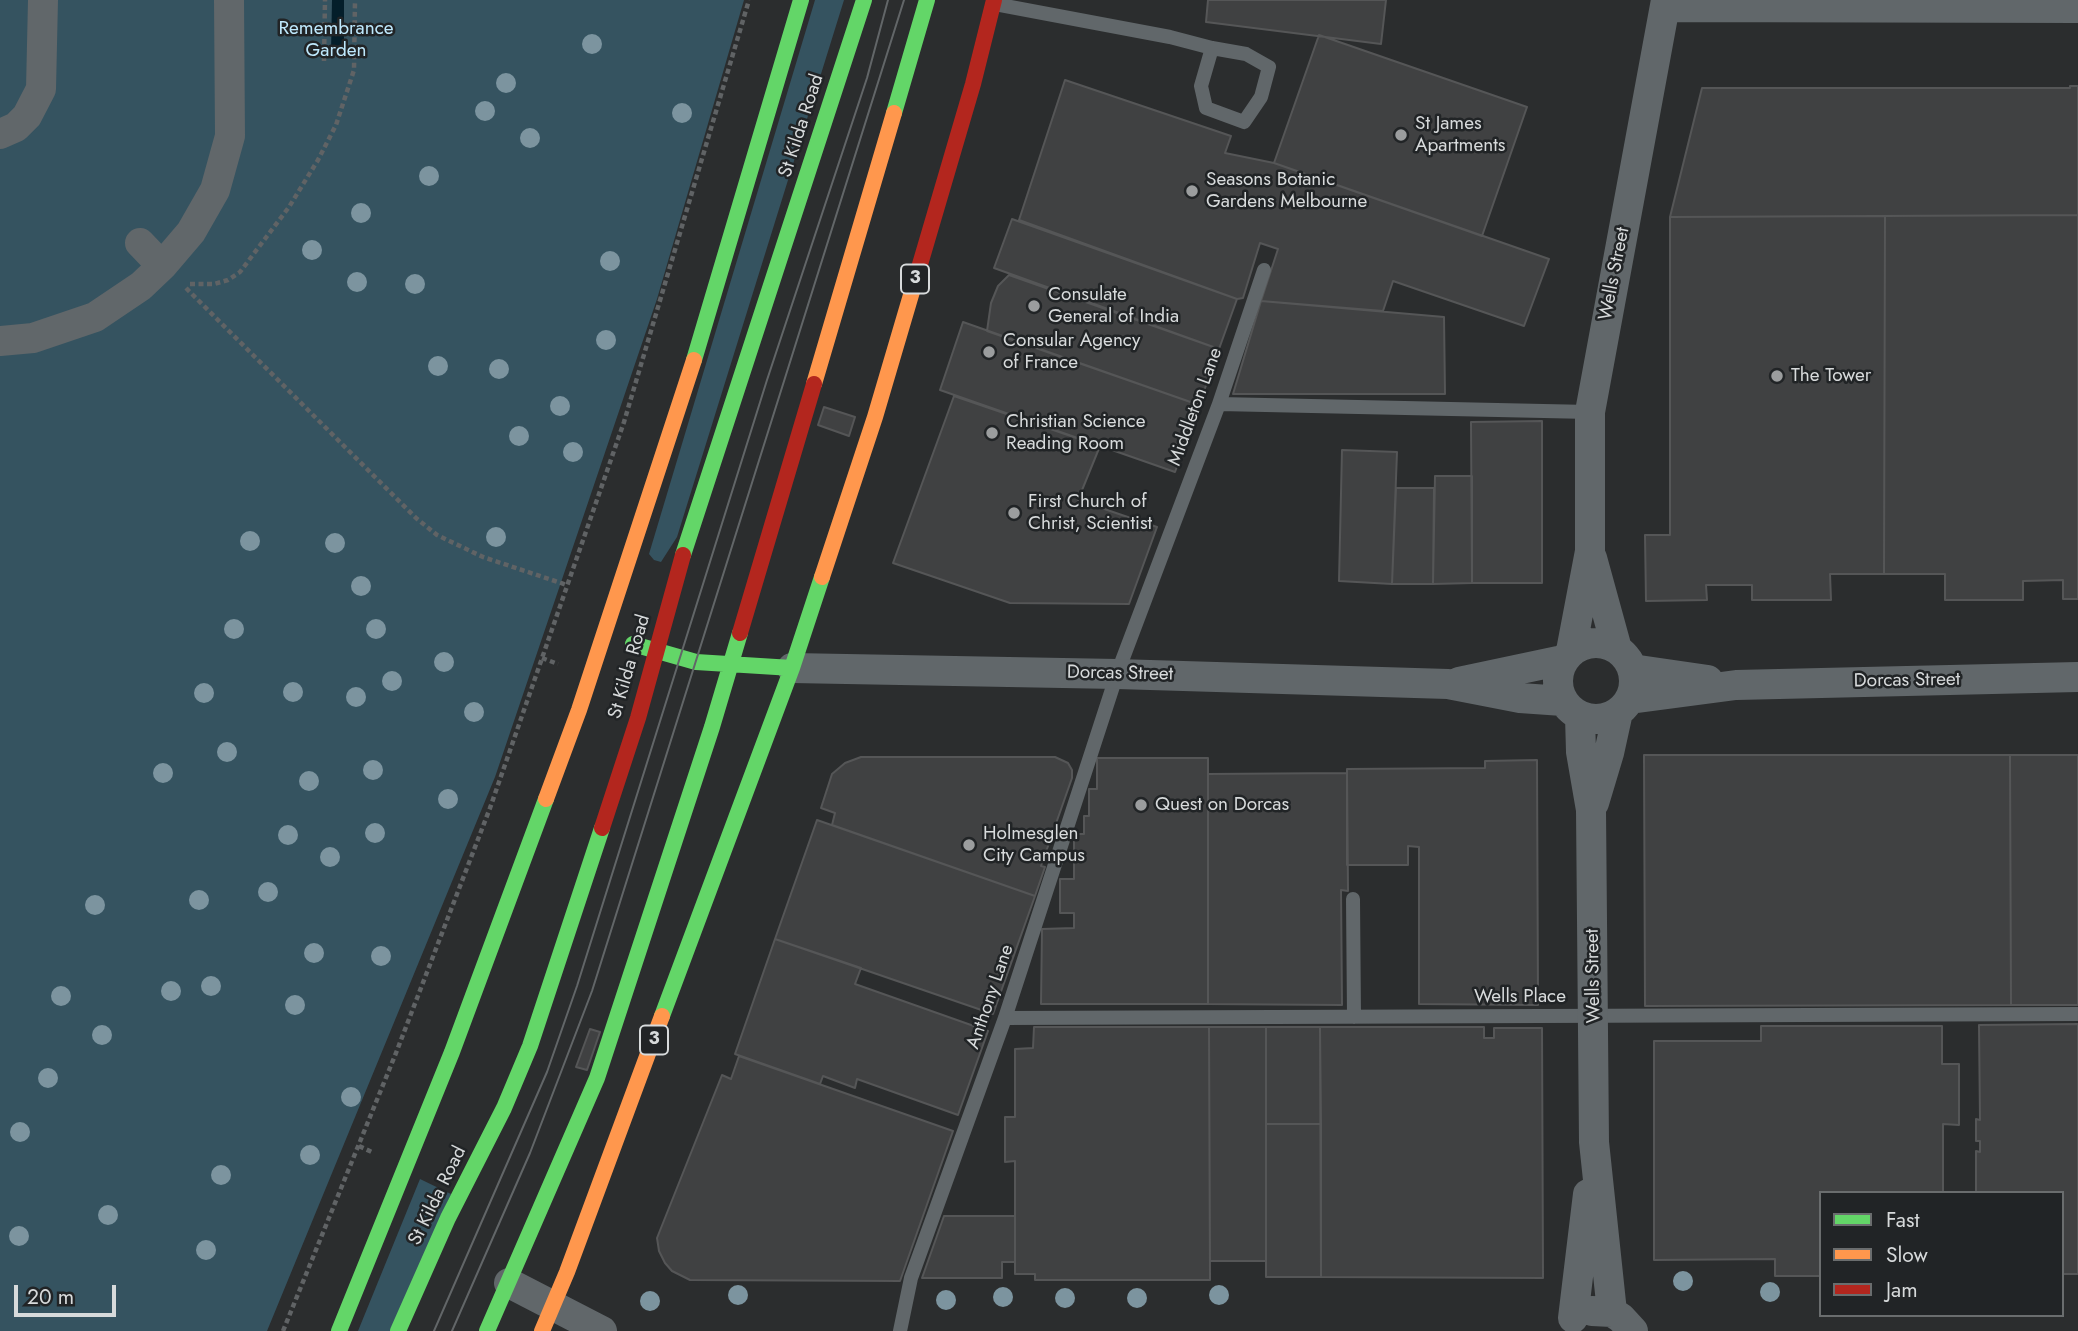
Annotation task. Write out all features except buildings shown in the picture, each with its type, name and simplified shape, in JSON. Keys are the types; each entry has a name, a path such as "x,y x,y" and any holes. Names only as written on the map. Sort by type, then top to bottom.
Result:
{"main road":[{"name":"St Kilda Road","path":"339,1331 452,1052 579,710 725,261 801,0"},
{"name":"St Kilda Road","path":"398,1331 448,1218 504,1108 530,1045 584,885 656,652 678,571 864,0"},
{"path":"487,1331 597,1078 730,666 927,0"},
{"name":"3","path":"548,1319 792,668 875,417 973,84 994,2"},
{"path":"605,634 696,663 792,668"}],"street":[{"path":"0,134 16,127 27,116 41,89 43,0"},
{"path":"0,341 33,338 95,317 141,286 162,267 191,232 215,190 230,136 229,0"},
{"path":"1666,4 2078,8"},
{"name":"Wells Street","path":"1567,655 1590,551 1590,412 1666,4"},
{"path":"140,243 162,267"},
{"name":"Wells Street","path":"1590,551 1625,659"},
{"path":"1593,642 1606,643 1625,659 1634,689 1624,706 1606,718 1593,719 1571,708 1557,680 1567,655 1581,645 1593,642"},
{"name":"Dorcas Street","path":"1448,684 1567,655"},
{"name":"Dorcas Street","path":"1625,659 1736,685"},
{"name":"Dorcas Street","path":"792,668 1448,684 1571,708"},
{"name":"Dorcas Street","path":"1624,706 1736,685 2078,677"},
{"name":"Wells Street","path":"1591,810 1624,706"},
{"name":"Wells Street","path":"1567,1324 1594,1142 1595,1016 1591,810 1571,708"},
{"name":"Wells Street","path":"1594,1142 1623,1322"},
{"path":"509,1283 548,1319 602,1331"},
{"path":"1567,1324 1585,1312 1598,1310 1623,1322"}],"lane":[{"path":"994,2 1246,54 1269,67 1261,97 1244,122 1206,108 1201,86 1212,48"},
{"name":"Middleton Lane","path":"1117,674 1219,404 1264,270"},
{"path":"1219,404 1590,412"},
{"name":"Anthony Lane","path":"900,1331 911,1278 1004,1018 1117,674"},
{"path":"1353,900 1354,1017"},
{"name":"Wells Place","path":"1004,1018 2078,1014"}],"path":[{"path":"324,61 325,0"},
{"path":"355,0 354,70 336,125 289,207 240,272 228,280 214,284 182,284 416,518 437,535 482,557 567,586"},
{"path":"283,1331 396,1053 486,821 624,422 749,0"}],"green space":[{"name":"Remembrance Garden","path":"0,0 744,0 657,299 495,777 267,1331 0,1331"},
{"path":"815,0 844,0 677,537 661,562 654,560 649,554"},
{"path":"420,1179 451,1194 390,1331 358,1331"}],"shaded area":[{"path":"332,0 344,0 344,53 331,53"}],"tram line":[{"path":"434,1331 547,1072 577,986 767,380 867,78 888,0"},
{"path":"452,1331 530,1153 592,991 904,0"}],"traffic: fast":[{"path":"694,360 801,0"},
{"path":"683,555 864,0"},
{"path":"894,113 927,0"},
{"path":"662,1016 792,668 822,577"},
{"path":"487,1331 597,1078 712,727 740,633"},
{"path":"633,644 696,662 792,668"},
{"path":"339,1331 452,1052 546,799"},
{"path":"398,1331 448,1218 504,1108 530,1046 602,828"}],"traffic: slow":[{"path":"814,384 894,113"},
{"path":"822,577 875,417 916,278"},
{"path":"546,799 579,710 694,360"},
{"path":"542,1331 567,1272 662,1016"}],"traffic: jam":[{"path":"916,278 973,84 994,0"},
{"path":"740,633 814,384"},
{"path":"602,828 638,718 683,555"}],"place":[{"name":"St James Apartments","path":"1401,135"},
{"name":"Seasons Botanic Gardens Melbourne","path":"1192,191"},
{"name":"Consulate General of India","path":"1034,306"},
{"name":"Consular Agency of France","path":"989,352"},
{"name":"The Tower","path":"1777,376"},
{"name":"Christian Science Reading Room","path":"992,433"},
{"name":"First Church of Christ, Scientist","path":"1014,513"},
{"name":"Quest on Dorcas","path":"1141,805"},
{"name":"Holmesglen City Campus","path":"969,845"}]}
